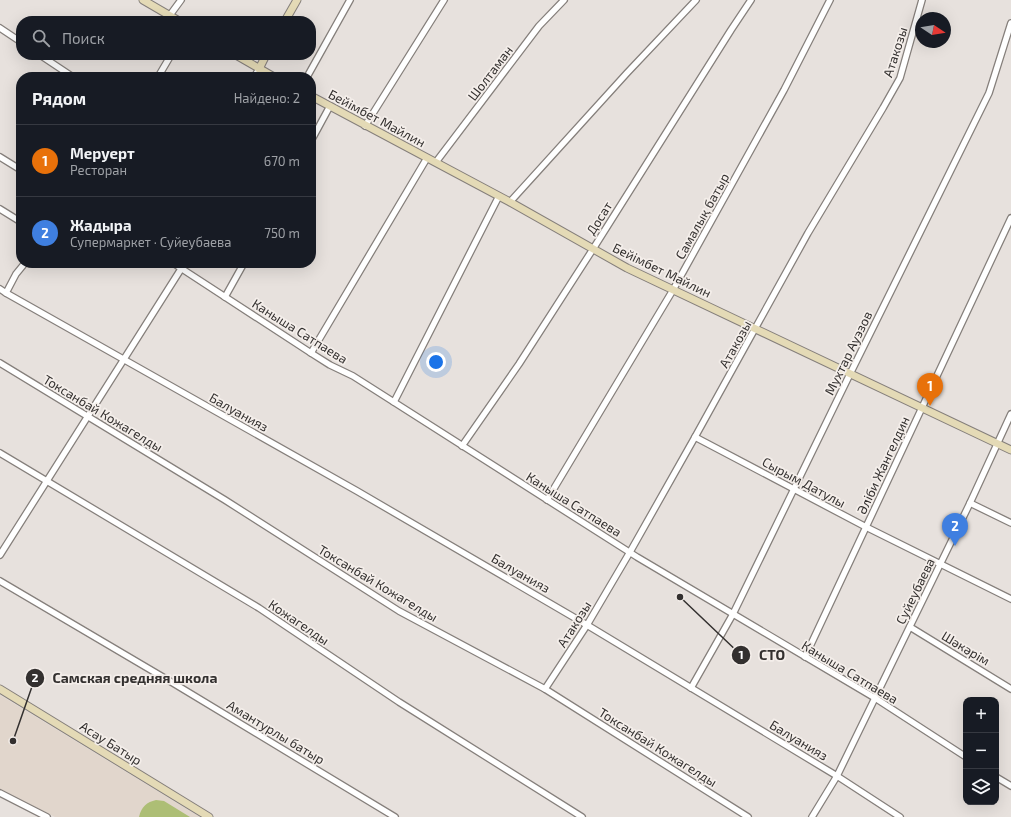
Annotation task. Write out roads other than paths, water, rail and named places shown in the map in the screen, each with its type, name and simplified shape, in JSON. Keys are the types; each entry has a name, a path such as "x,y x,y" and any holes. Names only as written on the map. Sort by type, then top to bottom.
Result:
{"street":[{"path":"143,0 170,15 180,0"},
{"path":"288,16 297,0"},
{"path":"310,72 350,0"},
{"path":"366,126 444,0"},
{"name":"Шолтаман","path":"436,162 539,26 564,0"},
{"path":"510,202 627,73 696,0"},
{"name":"Досат","path":"462,446 519,364 593,249 726,36 751,0"},
{"name":"Самалық батыр","path":"547,500 673,290 784,90 830,0"},
{"name":"Атакозы","path":"545,689 587,625 630,552 756,329 808,233 900,78 922,0"},
{"name":"Мухтар Ауэзов","path":"691,688 733,614 989,93 1011,23"},
{"path":"0,28 16,39"},
{"path":"48,60 66,72"},
{"path":"161,72 168,60"},
{"path":"244,60 265,72"},
{"path":"256,72 263,60"},
{"name":"Бейімбет Майлин","path":"316,99 499,196 627,268 1011,450"},
{"path":"316,132 330,106"},
{"path":"0,157 16,167"},
{"path":"311,353 427,158"},
{"path":"394,402 499,196"},
{"path":"0,209 16,219"},
{"name":"Әліби Жангелдин","path":"805,657 1011,218"},
{"path":"0,289 6,293 21,268"},
{"path":"0,555 181,268"},
{"name":"Каныша Сатпаева","path":"181,268 330,365 353,376 630,552 875,698 963,756"},
{"path":"225,297 241,268"},
{"name":"Балуанияз","path":"6,293 356,491 587,625 837,776 900,817"},
{"name":"Токсанбай Кожагелды","path":"0,363 226,500 399,611 545,689 748,817"},
{"name":"Суйеубаева","path":"812,817 837,776 970,503 1011,414"},
{"name":"Сырым Датулы","path":"695,437 866,527 1011,599"},
{"name":"Кожагелды","path":"0,453 259,608 399,702 582,817"},
{"path":"970,503 1011,523"},
{"name":"Амантурлы батыр","path":"0,581 395,817"},
{"name":"Шәкәрім","path":"910,627 1011,689"},
{"name":"Асау Батыр","path":"0,689 209,817"},
{"path":"999,779 1011,786"},
{"path":"0,793 47,817"}],"place":[{"name":"Меруерт","path":"930,406"},
{"name":"Жадыра","path":"955,546"},
{"name":"CTO","path":"680,597"},
{"name":"Самская средняя школа","path":"13,741"}]}
